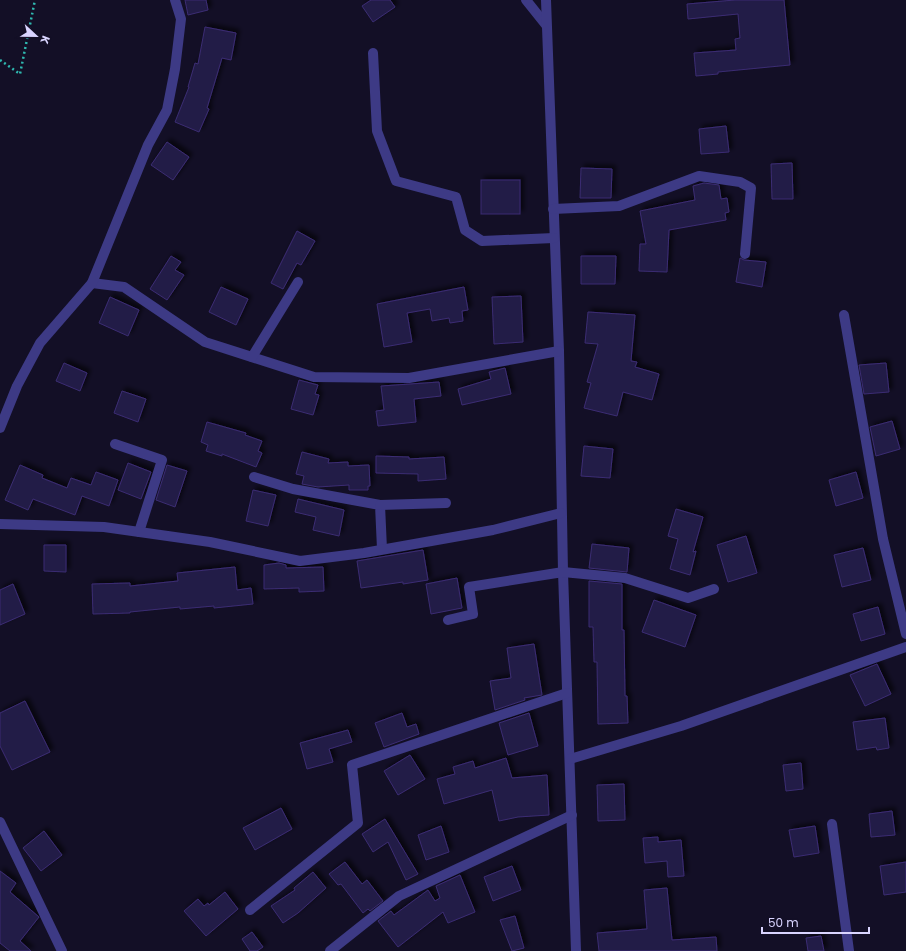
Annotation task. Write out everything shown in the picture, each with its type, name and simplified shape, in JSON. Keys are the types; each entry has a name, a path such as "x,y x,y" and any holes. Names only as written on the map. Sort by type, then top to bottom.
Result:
{"street":[{"path":"0,428 17,386 40,343 92,284 148,145 167,110 175,70 181,19 175,0"},
{"path":"526,0 546,25"},
{"path":"546,0 559,351 562,572 576,951"},
{"path":"373,53 377,131 396,181 456,197 465,230 482,241 554,238"},
{"path":"553,209 620,206 698,176 740,182 751,188 745,254"},
{"path":"252,357 298,282"},
{"path":"92,284 124,287 205,342 314,377 409,378 559,351"},
{"path":"844,315 882,532 906,634"},
{"path":"115,444 162,460 139,532"},
{"path":"254,477 293,489 380,505 446,503"},
{"path":"380,505 382,549"},
{"path":"0,524 104,527 210,542 300,561 493,530 561,513"},
{"path":"448,620 473,614 469,587 562,572 625,578 688,598 714,589"},
{"path":"570,759 681,726 906,647"},
{"path":"250,910 358,822 352,765 567,693"},
{"path":"330,951 399,896 572,815"},
{"path":"0,822 62,951"},
{"path":"832,824 849,951"}],"path":[{"path":"0,60 20,74 35,0"}],"building":[{"path":"185,0 206,0 208,10 188,15"},
{"path":"371,0 390,0 395,7 373,22 362,6"},
{"path":"735,0 784,0 790,65 718,72 718,74 696,76 694,53 736,50 735,39 740,38 738,14 688,19 687,4"},
{"path":"205,27 236,33 231,60 222,58 207,108 209,109 199,132 175,122 189,87 195,63 198,64"},
{"path":"726,126 729,152 701,154 699,129"},
{"path":"167,142 189,157 173,180 151,165"},
{"path":"792,163 793,199 772,199 771,164"},
{"path":"581,168 612,169 611,198 580,198"},
{"path":"481,180 520,180 520,214 481,214"},
{"path":"704,183 719,185 721,199 727,198 729,212 725,213 726,220 669,230 667,272 639,271 640,244 646,244 640,211 695,200 693,186"},
{"path":"297,231 315,241 301,265 297,263 283,289 271,283"},
{"path":"171,256 181,262 175,270 184,275 167,300 150,289"},
{"path":"581,256 616,256 615,284 581,284"},
{"path":"740,258 744,260 766,262 762,287 736,282"},
{"path":"221,287 248,299 236,325 209,312"},
{"path":"464,287 468,310 462,311 463,321 450,323 449,318 432,321 430,309 407,313 412,342 384,347 377,304"},
{"path":"521,296 523,342 494,344 492,297"},
{"path":"110,297 139,310 128,336 99,323"},
{"path":"588,312 635,315 631,361 637,362 635,367 659,374 652,400 623,392 617,416 584,408 591,383 587,382 598,344 585,343"},
{"path":"64,363 87,373 80,391 56,381"},
{"path":"886,363 889,392 864,394 859,365"},
{"path":"505,368 511,394 462,405 458,389 491,379 489,372"},
{"path":"299,380 318,385 315,394 319,395 313,415 291,409"},
{"path":"439,382 441,396 414,399 416,422 378,426 376,411 384,410 381,386"},
{"path":"122,391 146,399 138,422 114,413"},
{"path":"892,421 900,449 876,456 870,427"},
{"path":"207,422 246,433 245,435 262,441 258,451 262,453 256,467 222,454 222,456 206,451 208,445 201,442"},
{"path":"584,446 613,449 610,478 581,476"},
{"path":"302,452 329,459 328,463 348,462 348,466 369,465 370,486 368,486 368,490 349,490 349,485 318,487 302,484 304,476 296,474"},
{"path":"376,456 409,457 409,459 444,457 446,479 418,481 418,474 376,473"},
{"path":"128,463 151,472 141,499 118,490"},
{"path":"20,465 43,475 42,478 67,488 71,478 91,485 96,472 118,480 109,506 82,496 75,515 33,499 28,510 5,500"},
{"path":"167,465 187,471 175,507 156,500"},
{"path":"856,472 863,498 836,506 829,480"},
{"path":"253,490 276,495 268,526 246,521"},
{"path":"298,499 344,510 339,536 313,530 316,517 295,512"},
{"path":"676,509 703,517 693,552 696,551 690,575 670,569 678,539 668,536"},
{"path":"746,536 757,573 728,582 717,545"},
{"path":"592,544 629,548 627,572 589,568"},
{"path":"44,545 66,545 66,572 44,571"},
{"path":"863,548 871,580 842,587 834,555"},
{"path":"423,550 428,580 361,588 357,561"},
{"path":"279,563 286,565 286,568 323,567 324,591 299,592 299,588 264,589 264,565"},
{"path":"235,567 237,590 251,588 253,604 214,608 214,606 180,609 180,607 130,613 93,614 92,584 130,583 130,586 178,581 177,573"},
{"path":"457,578 462,608 431,614 426,584"},
{"path":"589,581 622,584 622,630 624,630 625,696 627,696 628,723 598,724 597,662 594,662 593,627 589,627"},
{"path":"13,584 25,614 0,625 0,590"},
{"path":"654,600 696,615 685,647 642,632"},
{"path":"878,607 885,634 861,641 853,614"},
{"path":"534,644 542,695 524,698 525,700 495,710 490,681 511,678 507,648"},
{"path":"877,664 891,694 865,706 850,675"},
{"path":"25,701 50,752 12,770 0,746 0,713"},
{"path":"402,713 407,727 416,724 419,734 384,747 375,723"},
{"path":"529,713 538,746 508,755 499,723"},
{"path":"885,718 889,748 877,750 876,747 857,750 853,722"},
{"path":"348,730 352,742 329,749 333,762 307,769 300,743"},
{"path":"410,755 425,779 398,795 384,771"},
{"path":"506,758 512,778 547,775 549,815 518,817 499,821 492,790 444,804 437,779 455,774 453,767 473,761 475,768"},
{"path":"801,763 803,789 786,791 783,765"},
{"path":"624,784 625,820 598,821 597,785"},
{"path":"281,808 292,829 255,850 243,828"},
{"path":"892,811 895,835 871,837 869,814"},
{"path":"385,819 418,874 406,880 388,842 373,852 362,834"},
{"path":"441,826 449,852 426,860 418,835"},
{"path":"815,826 819,853 794,857 789,830"},
{"path":"44,831 62,855 41,871 23,848"},
{"path":"658,837 658,842 681,840 684,876 668,877 667,861 645,863 643,838"},
{"path":"345,862 362,884 367,880 383,901 370,911 368,909 363,913 341,884 338,885 329,874"},
{"path":"906,862 906,892 884,895 880,866"},
{"path":"512,866 521,890 493,901 484,877"},
{"path":"0,871 16,883 10,892 39,917 20,941 31,951 10,951 0,943"},
{"path":"313,872 326,888 298,913 283,923 271,906 295,890 294,888"},
{"path":"460,875 475,912 448,923 443,912 398,947 378,921 391,911 394,915 428,890 435,901 440,898 436,886"},
{"path":"667,888 672,940 716,937 717,951 599,951 597,933 647,929 644,890"},
{"path":"225,892 238,909 206,936 184,911 198,899 204,906 208,903 209,905"},
{"path":"515,916 524,948 512,951 500,920"},
{"path":"252,932 263,947 257,951 250,951 242,939"},
{"path":"821,936 824,951 808,951 806,938"}]}
